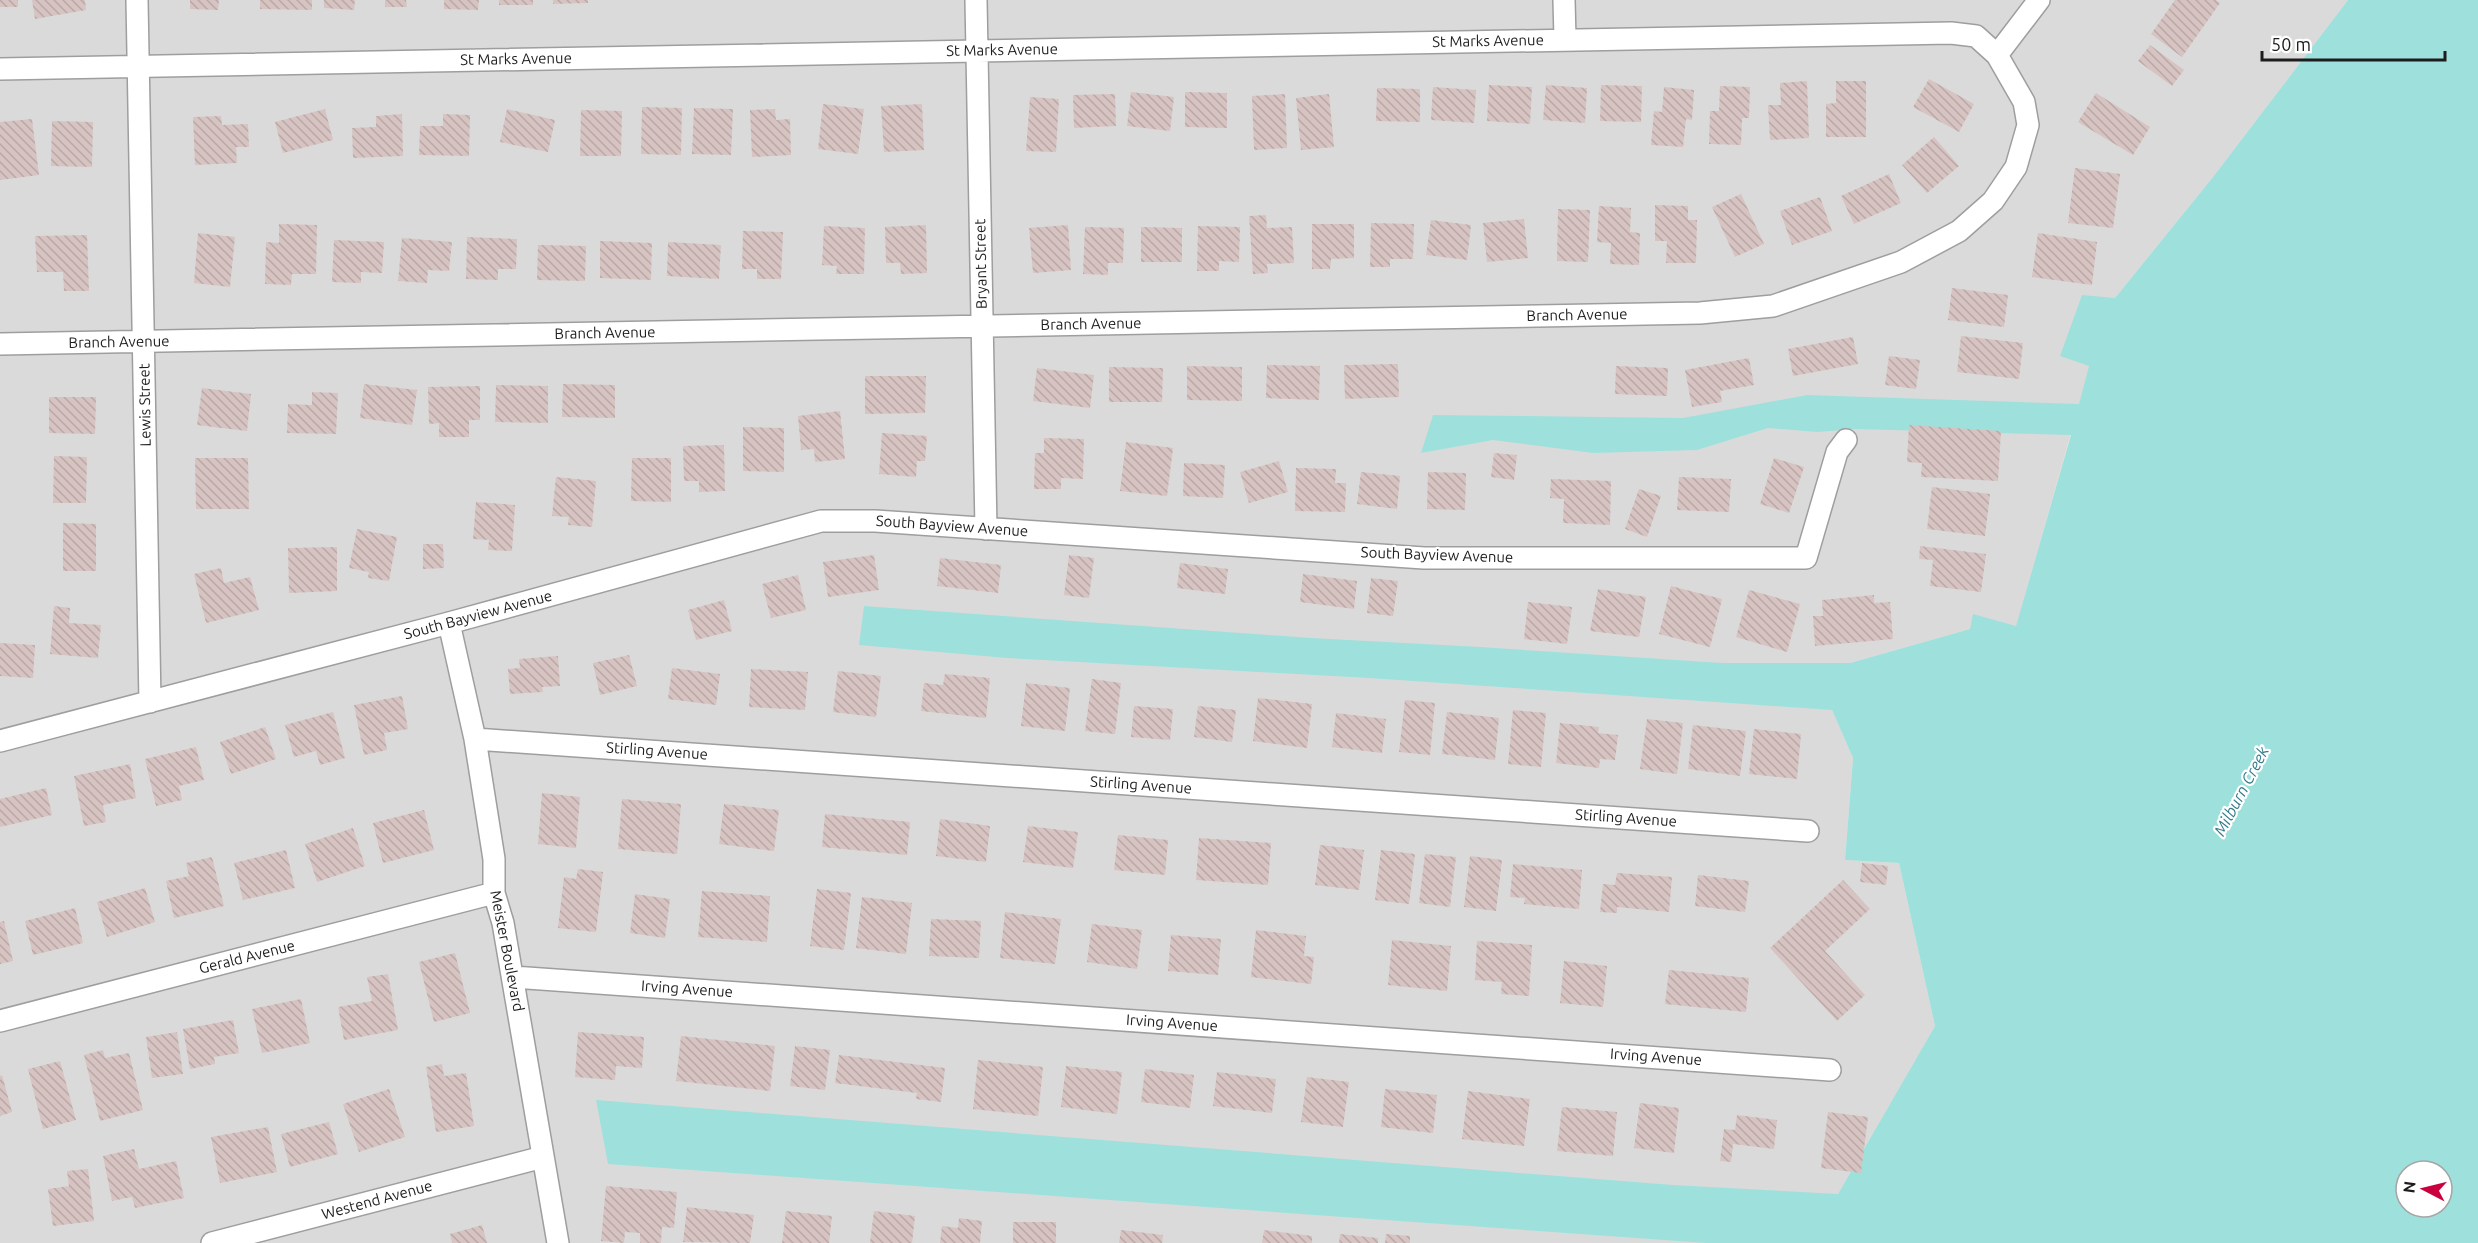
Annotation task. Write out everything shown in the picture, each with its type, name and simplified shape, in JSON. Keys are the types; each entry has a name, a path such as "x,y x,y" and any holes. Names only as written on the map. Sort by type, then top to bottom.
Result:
{"street":[{"name":"Lewis Street","path":"137,0 150,702"},
{"name":"Bryant Street","path":"976,0 986,529"},
{"path":"1564,0 1565,39"},
{"path":"1997,55 2039,0"},
{"name":"St Marks Avenue","path":"0,69 1951,33 1976,36 1997,55"},
{"name":"Branch Avenue","path":"0,344 1689,314 1773,306 1901,262 1959,231 1993,201 2016,168 2028,125 2024,102 1997,55"},
{"name":"South Bayview Avenue","path":"0,741 449,623 821,521 875,521 1424,558 1806,558 1837,452 1846,440"},
{"name":"Meister Boulevard","path":"449,623 475,739 494,859 494,893 504,923 558,1243"},
{"name":"Stirling Avenue","path":"475,739 1808,831"},
{"name":"Gerald Avenue","path":"0,1020 494,893"},
{"name":"Irving Avenue","path":"513,977 1830,1070"},
{"name":"Westend Avenue","path":"212,1243 543,1157"}],"shaded area":[{"path":"0,0 2348,0 2213,177 2115,298 2090,366 2016,627 1970,629 1850,663 1832,710 1853,758 1845,860 1899,863 1935,1026 1810,1243 0,1243"}],"water":[{"name":"Milburn Creek","path":"2348,0 2478,0 2478,1243 1706,1243 608,1164 596,1100 1673,1185 1838,1194 1935,1026 1899,863 1845,860 1853,758 1832,710 1369,678 1007,658 859,645 864,606 1311,638 1722,663 1850,663 1970,629 1973,614 2016,626 2071,435 1856,429 1817,432 1768,428 1697,450 1593,453 1493,440 1421,453 1433,415 1683,418 1807,395 2079,404 2089,366 2060,356 2082,295 2115,298 2213,177"}],"building":[{"path":"0,0 18,0 18,7 0,7"},
{"path":"32,0 85,0 86,10 35,19"},
{"path":"190,0 219,0 218,10 190,9"},
{"path":"260,0 312,0 312,10 260,9"},
{"path":"324,0 355,0 354,10 324,8"},
{"path":"385,0 406,0 407,7 385,7"},
{"path":"444,0 479,0 478,10 444,9"},
{"path":"499,0 533,0 533,5 499,5"},
{"path":"553,0 588,0 588,3 553,4"},
{"path":"2175,0 2216,0 2220,3 2182,57 2151,34"},
{"path":"2150,45 2184,70 2172,86 2138,61"},
{"path":"1929,79 1974,104 1959,132 1913,107"},
{"path":"1807,81 1809,138 1770,140 1768,105 1781,105 1780,83"},
{"path":"1836,81 1866,81 1866,137 1826,137 1826,104 1836,103"},
{"path":"1489,85 1532,87 1530,124 1487,121"},
{"path":"1546,85 1587,88 1585,123 1543,120"},
{"path":"1601,85 1642,86 1641,122 1600,121"},
{"path":"1720,86 1750,87 1749,118 1742,118 1741,145 1709,144 1710,111 1719,111"},
{"path":"1433,87 1476,90 1474,123 1431,120"},
{"path":"1664,87 1694,90 1692,120 1686,119 1683,147 1651,145 1654,111 1662,112"},
{"path":"1377,88 1420,89 1420,122 1376,121"},
{"path":"1131,92 1174,97 1170,131 1127,126"},
{"path":"1185,92 1227,93 1227,128 1185,127"},
{"path":"2096,93 2150,127 2133,155 2078,122"},
{"path":"1115,94 1116,126 1074,128 1073,95"},
{"path":"1285,94 1287,148 1254,150 1252,96"},
{"path":"1329,94 1334,147 1301,150 1296,98"},
{"path":"1030,97 1059,99 1056,152 1026,151"},
{"path":"823,104 864,109 858,154 818,149"},
{"path":"922,104 924,150 884,152 881,106"},
{"path":"642,107 682,108 681,155 641,154"},
{"path":"694,108 733,109 731,155 692,154"},
{"path":"325,109 333,140 283,153 275,122"},
{"path":"507,109 555,120 548,152 500,142"},
{"path":"775,109 776,120 790,119 791,155 752,157 750,110"},
{"path":"581,110 622,111 621,156 580,156"},
{"path":"402,114 403,156 353,158 352,128 376,127 376,116"},
{"path":"443,114 470,115 469,156 419,155 420,126 443,126"},
{"path":"221,116 222,125 248,124 249,147 236,147 237,163 195,165 193,117"},
{"path":"32,119 39,175 0,180 0,122"},
{"path":"52,121 93,122 92,167 51,166"},
{"path":"1934,137 1959,166 1927,193 1902,165"},
{"path":"2075,168 2120,174 2113,228 2068,223"},
{"path":"1889,174 1901,203 1854,224 1841,196"},
{"path":"1741,194 1764,244 1735,257 1712,207"},
{"path":"1820,197 1832,231 1792,245 1780,211"},
{"path":"1655,205 1688,206 1688,220 1697,220 1696,263 1666,263 1667,241 1655,241"},
{"path":"1599,206 1631,208 1630,232 1640,233 1639,265 1610,264 1611,243 1597,242"},
{"path":"1558,209 1590,210 1588,262 1557,261"},
{"path":"1266,215 1267,228 1292,227 1294,263 1267,264 1268,273 1253,274 1249,216"},
{"path":"1524,219 1528,258 1487,262 1483,223"},
{"path":"1431,220 1471,225 1467,260 1426,255"},
{"path":"1371,223 1414,224 1413,259 1390,259 1390,267 1370,267"},
{"path":"279,224 317,225 316,274 292,274 291,285 265,284 266,242 279,243"},
{"path":"1312,224 1354,224 1354,258 1331,259 1330,269 1312,269"},
{"path":"926,225 927,273 901,274 900,263 886,263 885,227"},
{"path":"1068,225 1071,270 1033,273 1029,228"},
{"path":"824,226 865,228 864,274 836,274 837,266 822,265"},
{"path":"1198,226 1240,227 1239,262 1219,261 1219,271 1197,271"},
{"path":"1085,227 1124,228 1123,263 1108,263 1108,275 1083,274"},
{"path":"1141,227 1182,228 1182,262 1141,262"},
{"path":"743,231 783,232 781,279 757,279 757,269 742,269"},
{"path":"198,233 235,237 230,287 194,283"},
{"path":"2038,233 2097,242 2092,285 2032,277"},
{"path":"87,235 89,291 64,291 63,272 37,272 35,236"},
{"path":"467,237 517,239 516,269 498,269 498,280 466,279"},
{"path":"402,238 452,242 449,271 428,270 427,283 398,281"},
{"path":"334,240 384,242 382,273 361,272 361,283 332,282"},
{"path":"600,241 652,243 651,280 600,278"},
{"path":"668,242 721,245 719,279 667,276"},
{"path":"538,245 586,246 585,281 537,280"},
{"path":"1952,288 2008,295 2004,327 1948,320"},
{"path":"1961,336 2023,343 2019,379 1957,372"},
{"path":"1853,337 1858,364 1793,376 1788,349"},
{"path":"1889,356 1920,360 1916,389 1885,385"},
{"path":"1749,358 1754,385 1720,391 1722,402 1692,407 1685,370"},
{"path":"1398,364 1399,397 1345,399 1344,365"},
{"path":"1267,365 1320,366 1319,400 1266,398"},
{"path":"1187,366 1242,367 1242,401 1187,400"},
{"path":"1616,366 1668,368 1667,396 1615,394"},
{"path":"1109,367 1163,368 1162,402 1109,402"},
{"path":"1037,368 1094,375 1090,408 1033,401"},
{"path":"865,376 926,376 925,413 865,414"},
{"path":"364,384 417,390 412,425 360,418"},
{"path":"563,384 615,385 615,418 562,417"},
{"path":"496,385 548,386 548,423 495,422"},
{"path":"480,386 480,420 469,420 469,437 439,437 439,423 429,424 428,387"},
{"path":"202,388 251,394 247,431 197,425"},
{"path":"312,392 338,393 336,434 287,433 288,404 312,405"},
{"path":"49,397 96,397 95,434 49,433"},
{"path":"840,411 845,459 815,462 814,449 801,450 798,416"},
{"path":"1909,425 2001,431 1998,481 1921,477 1922,463 1907,462"},
{"path":"743,427 784,428 784,472 743,471"},
{"path":"882,433 927,436 925,461 917,461 916,477 879,474"},
{"path":"1044,438 1084,439 1083,479 1061,478 1061,489 1034,489 1035,453 1044,453"},
{"path":"1126,442 1173,448 1167,496 1120,491"},
{"path":"724,445 725,491 699,492 699,481 684,481 683,446"},
{"path":"1494,453 1517,455 1514,480 1491,477"},
{"path":"54,456 87,457 86,503 53,503"},
{"path":"195,458 248,458 249,509 196,509"},
{"path":"632,458 671,458 671,502 631,501"},
{"path":"1774,458 1804,467 1789,513 1760,504"},
{"path":"1279,461 1288,492 1249,503 1240,472"},
{"path":"1184,463 1225,465 1223,498 1183,496"},
{"path":"1296,468 1336,469 1335,483 1346,483 1345,512 1295,511"},
{"path":"1361,472 1400,476 1397,509 1357,504"},
{"path":"1428,472 1466,473 1465,510 1427,509"},
{"path":"556,477 596,481 592,527 568,525 569,517 552,516"},
{"path":"1679,477 1731,479 1729,512 1677,510"},
{"path":"1551,479 1611,481 1610,525 1563,523 1564,499 1550,498"},
{"path":"1932,487 1990,494 1985,536 1927,529"},
{"path":"1639,489 1661,496 1647,537 1625,529"},
{"path":"476,502 515,505 512,551 488,550 489,540 473,539"},
{"path":"63,523 96,524 96,571 63,571"},
{"path":"357,529 397,537 389,581 368,578 369,572 349,568"},
{"path":"423,544 443,544 444,568 423,569"},
{"path":"1920,546 1986,554 1981,592 1930,586 1933,560 1919,559"},
{"path":"337,547 337,591 289,593 288,548"},
{"path":"874,555 879,590 828,597 823,562"},
{"path":"1069,555 1094,558 1089,598 1064,595"},
{"path":"940,558 1001,565 998,593 937,586"},
{"path":"1180,563 1228,569 1225,594 1177,588"},
{"path":"221,568 224,583 250,577 259,610 206,623 194,574"},
{"path":"1303,574 1357,581 1354,609 1300,602"},
{"path":"798,575 806,610 771,618 762,584"},
{"path":"1371,578 1398,581 1393,616 1367,613"},
{"path":"1671,586 1722,599 1710,647 1659,634"},
{"path":"1598,589 1646,597 1639,637 1590,631"},
{"path":"1749,590 1800,604 1787,652 1736,637"},
{"path":"1874,595 1874,603 1890,602 1893,639 1815,646 1813,616 1823,616 1822,600"},
{"path":"724,600 732,631 696,640 688,610"},
{"path":"1528,602 1572,607 1567,644 1524,639"},
{"path":"54,606 70,608 69,623 101,625 98,658 50,654"},
{"path":"0,643 35,645 33,678 0,676"},
{"path":"629,655 637,686 600,695 593,663"},
{"path":"558,656 560,686 542,687 543,692 510,694 508,669 520,668 519,659"},
{"path":"672,668 720,674 716,705 668,699"},
{"path":"751,669 808,672 805,710 749,707"},
{"path":"838,671 881,676 876,717 833,712"},
{"path":"945,674 990,678 986,718 921,711 924,683 943,685"},
{"path":"1092,679 1121,683 1115,734 1085,731"},
{"path":"1026,683 1070,688 1065,731 1021,726"},
{"path":"402,696 408,729 384,733 387,750 364,755 354,705"},
{"path":"1258,698 1312,704 1307,748 1253,741"},
{"path":"1405,700 1435,703 1430,755 1399,752"},
{"path":"1134,706 1173,709 1170,740 1131,737"},
{"path":"1198,706 1236,710 1232,742 1194,737"},
{"path":"1513,710 1546,713 1541,767 1508,764"},
{"path":"333,712 345,758 320,765 316,751 294,757 285,725"},
{"path":"1447,712 1499,718 1495,760 1442,754"},
{"path":"1336,713 1386,719 1382,753 1332,747"},
{"path":"1647,719 1683,723 1677,774 1640,769"},
{"path":"1560,723 1599,727 1598,733 1618,735 1615,760 1600,759 1599,768 1556,763"},
{"path":"1693,725 1746,731 1740,776 1688,769"},
{"path":"265,727 276,759 231,774 220,742"},
{"path":"1754,729 1801,734 1797,779 1749,774"},
{"path":"196,747 204,780 179,786 182,800 156,806 145,759"},
{"path":"130,764 136,798 103,805 106,822 84,826 74,776"},
{"path":"46,788 52,815 0,827 0,799"},
{"path":"542,793 580,797 576,848 538,844"},
{"path":"622,799 681,804 677,854 618,849"},
{"path":"724,804 779,810 774,851 719,844"},
{"path":"424,810 434,850 383,863 373,823"},
{"path":"825,814 910,822 907,855 822,847"},
{"path":"940,819 990,826 986,862 936,856"},
{"path":"1028,826 1078,832 1073,868 1023,862"},
{"path":"353,828 365,866 317,882 305,844"},
{"path":"1118,835 1168,840 1165,875 1114,870"},
{"path":"1199,838 1271,843 1268,885 1196,880"},
{"path":"1320,845 1364,850 1359,890 1315,885"},
{"path":"286,850 295,888 243,900 234,863"},
{"path":"1381,850 1415,854 1409,904 1375,900"},
{"path":"1425,854 1456,857 1450,907 1419,903"},
{"path":"1470,856 1502,860 1496,911 1464,907"},
{"path":"212,857 224,906 174,918 166,881 189,876 186,863"},
{"path":"1862,863 1888,866 1886,885 1860,882"},
{"path":"1513,864 1582,870 1579,909 1524,904 1525,898 1510,897"},
{"path":"578,869 603,872 596,932 558,928 564,877 576,879"},
{"path":"1617,873 1672,877 1669,912 1617,907 1617,913 1600,912 1603,884 1615,885"},
{"path":"1698,875 1749,881 1745,912 1695,906"},
{"path":"1843,880 1870,909 1825,951 1865,995 1837,1021 1770,948"},
{"path":"145,888 155,922 107,937 97,902"},
{"path":"817,889 851,893 844,950 810,946"},
{"path":"702,891 770,896 767,942 698,937"},
{"path":"635,894 670,899 665,938 630,933"},
{"path":"862,897 912,903 906,954 856,948"},
{"path":"75,908 83,943 33,955 25,921"},
{"path":"1005,912 1061,919 1055,964 1000,958"},
{"path":"931,919 981,921 979,958 929,956"},
{"path":"4,921 13,961 0,964 0,922"},
{"path":"1092,924 1142,930 1137,969 1087,962"},
{"path":"1256,930 1306,936 1304,956 1314,957 1311,984 1251,977"},
{"path":"1171,935 1221,939 1218,975 1168,971"},
{"path":"1392,940 1451,946 1447,991 1388,985"},
{"path":"1477,941 1532,945 1529,996 1501,994 1502,982 1475,980"},
{"path":"455,953 470,1013 434,1022 419,962"},
{"path":"1564,961 1607,966 1603,1007 1560,1003"},
{"path":"1669,970 1749,978 1746,1012 1665,1004"},
{"path":"388,974 398,1030 344,1040 338,1007 372,1001 367,977"},
{"path":"301,999 310,1043 262,1053 252,1009"},
{"path":"233,1020 239,1053 214,1057 215,1064 190,1069 183,1029"},
{"path":"177,1032 183,1074 152,1078 146,1037"},
{"path":"578,1032 644,1037 642,1068 616,1066 615,1080 575,1077"},
{"path":"681,1036 775,1046 770,1091 676,1081"},
{"path":"795,1046 830,1050 825,1090 790,1086"},
{"path":"103,1050 105,1058 129,1053 143,1110 100,1121 84,1055"},
{"path":"839,1055 945,1068 941,1102 916,1099 917,1093 835,1083"},
{"path":"978,1060 1043,1067 1038,1116 973,1109"},
{"path":"60,1061 76,1120 43,1129 28,1069"},
{"path":"442,1064 444,1076 466,1073 474,1126 436,1132 426,1067"},
{"path":"1066,1066 1122,1072 1117,1114 1061,1107"},
{"path":"1145,1069 1194,1075 1190,1108 1141,1102"},
{"path":"1217,1072 1276,1079 1272,1113 1213,1106"},
{"path":"2,1075 12,1112 0,1116 0,1076"},
{"path":"1307,1077 1349,1082 1343,1127 1301,1122"},
{"path":"389,1089 405,1137 359,1152 343,1104"},
{"path":"1385,1089 1437,1095 1433,1133 1381,1127"},
{"path":"1468,1091 1530,1099 1524,1146 1462,1139"},
{"path":"1640,1103 1679,1108 1674,1153 1634,1148"},
{"path":"1562,1107 1617,1112 1613,1156 1557,1151"},
{"path":"1828,1112 1868,1117 1861,1173 1821,1168"},
{"path":"1737,1115 1777,1120 1774,1149 1733,1144 1731,1162 1720,1161 1724,1129 1735,1130"},
{"path":"329,1122 338,1154 290,1167 281,1134"},
{"path":"268,1127 277,1172 220,1183 211,1137"},
{"path":"134,1149 139,1169 176,1161 184,1198 135,1208 132,1197 112,1201 103,1156"},
{"path":"88,1169 94,1221 53,1226 48,1189 69,1186 67,1171"},
{"path":"606,1186 677,1192 674,1228 662,1227 661,1243 640,1243 640,1233 625,1232 624,1243 601,1241"},
{"path":"687,1207 754,1215 750,1243 683,1242"},
{"path":"786,1211 832,1216 829,1243 782,1243"},
{"path":"874,1211 915,1216 912,1243 870,1243"},
{"path":"959,1218 982,1221 980,1243 940,1243 942,1226 958,1228"},
{"path":"1013,1222 1056,1222 1056,1243 1013,1243"},
{"path":"482,1225 487,1243 452,1243 450,1234"},
{"path":"1121,1230 1163,1235 1162,1243 1119,1243"},
{"path":"1264,1230 1312,1236 1312,1243 1262,1243"},
{"path":"1340,1234 1378,1238 1378,1243 1339,1243"},
{"path":"1386,1234 1410,1236 1410,1243 1385,1243"}]}
